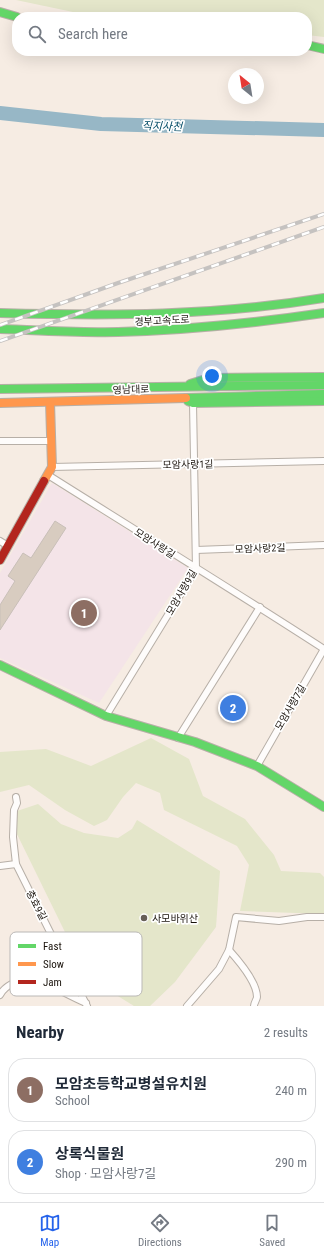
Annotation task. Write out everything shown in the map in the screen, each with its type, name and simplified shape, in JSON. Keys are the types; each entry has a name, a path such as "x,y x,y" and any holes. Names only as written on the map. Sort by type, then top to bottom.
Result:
{"main road":[{"path":"0,12 12,16"},
{"path":"312,46 324,49"},
{"name":"경부고속도로","path":"0,313 112,315 195,313 256,308 324,298"},
{"name":"경부고속도로","path":"0,329 117,332 186,329 250,324 324,313"},
{"path":"179,388 209,378 324,377"},
{"path":"262,391 324,385"},
{"name":"영남대로","path":"0,389 179,388 262,391"},
{"path":"262,391 324,394"},
{"name":"영남대로","path":"0,403 176,398 262,391"},
{"path":"176,398 194,403 324,402"},
{"path":"0,560 50,471 50,402"},
{"path":"0,665 106,716 195,742 257,766 323,804"}],"street":[{"name":"모암사랑9길","path":"106,716 196,569 194,403"},
{"path":"0,441 51,441"},
{"name":"모암사랑1길","path":"50,471 194,464 324,461"},
{"name":"모암사랑길","path":"50,471 196,569 260,607 324,649"},
{"path":"0,541 8,546"},
{"name":"모암사랑2길","path":"196,550 324,545"},
{"path":"178,738 260,607"},
{"name":"모암사랑7길","path":"257,766 324,649"},
{"name":"충효9길","path":"16,798 17,803 14,810 13,837 16,864 50,932"},
{"path":"0,866 16,864"},
{"path":"188,1006 219,969 229,950 236,918 279,921 307,917 324,917"},
{"path":"229,950 241,963 248,974 257,996 254,1006"},
{"path":"0,995 4,989 10,986"},
{"path":"69,996 87,1004"}],"shaded area":[{"path":"52,483 188,568 99,703 0,658 0,573"}],"green space":[{"path":"16,0 324,0 324,37 312,36 312,12 73,12"},
{"path":"151,738 189,759 203,796 245,819 274,855 281,871 320,873 324,877 324,914 240,911 249,865 237,846 164,810 160,793 136,783 123,797 107,820 94,826 65,810 29,785 0,792 0,752 46,749 91,766"},
{"path":"38,804 61,824 84,833 118,838 132,829 137,820 220,871 216,927 175,982 150,1006 134,1006 118,996 142,996 142,932 65,932 15,830 17,811"}],"building":[{"path":"55,521 66,528 0,630 0,605 15,581 8,576 23,553 31,558"}],"waterway":[{"name":"직지사천","path":"0,113 101,124 324,130"}],"railway":[{"path":"0,325 118,283 324,214"},
{"path":"0,341 324,227"}],"traffic: fast":[{"path":"0,12 12,16"},
{"path":"312,46 324,49"},
{"path":"0,313 162,313 243,308 324,298"},
{"path":"0,329 89,332 170,330 222,326 324,313"},
{"path":"190,384 209,378 324,377"},
{"path":"0,389 324,385"},
{"path":"186,398 324,394"},
{"path":"188,401 193,403 324,401"},
{"path":"0,665 106,716 195,742 257,766 324,807"}],"traffic: slow":[{"path":"0,403 186,398"},
{"path":"44,481 52,467 50,402"}],"traffic: jam":[{"path":"0,560 44,481"}],"place":[{"name":"모암초등학교병설유치원","path":"84,613"},
{"name":"상록식물원","path":"233,708"},
{"name":"사모바위산","path":"144,918"}]}
